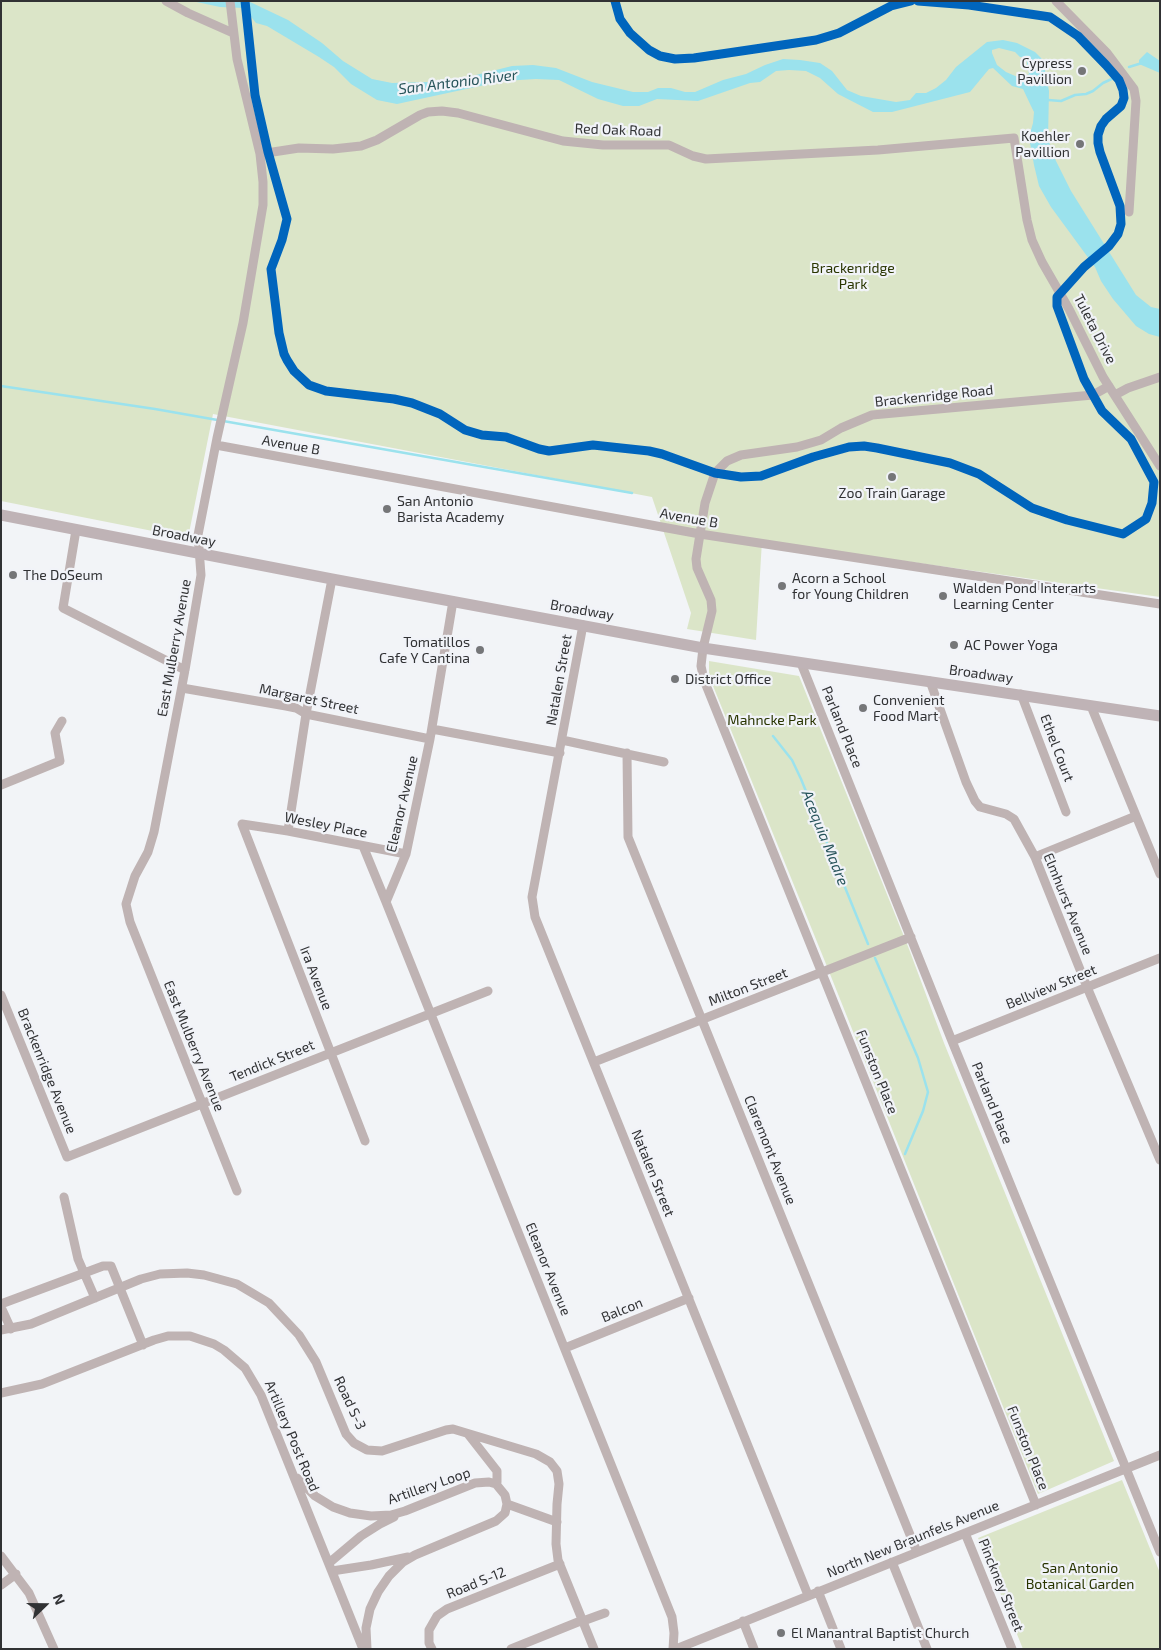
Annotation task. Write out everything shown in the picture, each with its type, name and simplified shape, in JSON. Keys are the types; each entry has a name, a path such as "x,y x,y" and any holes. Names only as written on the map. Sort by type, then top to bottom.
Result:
{"main road":[{"name":"Broadway","path":"1,516 332,580 703,648 1160,716"}],"street":[{"path":"166,1 233,33"},
{"name":"East Mulberry Avenue","path":"230,1 237,60 260,154 263,205 242,323 198,536 201,575 186,670 152,842 134,876 126,904 130,922 236,1191"},
{"path":"1056,1 1107,53 1134,89 1136,101 1129,212"},
{"name":"Red Oak Road","path":"260,154 299,148 333,149 361,146 377,140 420,115 428,112 442,111 458,113 563,141 596,144 669,145 693,156 706,159 872,150 1014,138"},
{"name":"Tuleta Drive","path":"1014,138 1032,240 1109,386 1160,466"},
{"path":"1115,395 1128,388 1160,377"},
{"name":"Brackenridge Road","path":"703,648 712,611 711,600 697,568 696,559 705,503 715,473 727,461 741,455 797,447 821,440 841,428 872,414 1093,395 1109,386"},
{"name":"Avenue B","path":"216,445 700,534 1160,604"},
{"path":"76,530 63,608 186,670"},
{"path":"288,831 306,714 332,580"},
{"name":"Eleanor Avenue","path":"386,902 406,854 431,734 453,601"},
{"name":"Natalen Street","path":"583,626 532,897 535,917 808,1595"},
{"name":"Funston Place","path":"703,648 701,666 704,680 1036,1504"},
{"name":"Parland Place","path":"801,662 952,1041 1160,1552"},
{"name":"Elmhurst Avenue","path":"930,681 966,782 975,801 980,807 1006,814 1014,819 1035,857 1087,987 1160,1160"},
{"name":"Margaret Street","path":"182,688 296,708 306,714 560,753"},
{"name":"Ethel Court","path":"1022,694 1066,812"},
{"path":"1091,706 1160,874"},
{"path":"1,785 60,761 56,734 62,721"},
{"path":"562,740 664,762"},
{"name":"Claremont Avenue","path":"628,753 628,837 918,1552"},
{"path":"1035,857 1136,816"},
{"name":"Wesley Place","path":"242,824 406,854"},
{"name":"Ira Avenue","path":"242,824 365,1141"},
{"name":"Eleanor Avenue","path":"363,846 672,1617 675,1649"},
{"name":"Milton Street","path":"594,1062 911,937"},
{"name":"Bellview Street","path":"952,1041 1160,958"},
{"name":"Tendick Street","path":"67,1157 488,991"},
{"name":"Brackenridge Avenue","path":"1,995 67,1157"},
{"path":"64,1197 78,1258 95,1298"},
{"path":"6,1330 1,1305 103,1266 111,1266 143,1345"},
{"name":"Road S-3","path":"6,1330 31,1324 141,1279 160,1274 187,1273 237,1284 269,1303 299,1335 316,1362 346,1434 354,1443 367,1450 386,1450 453,1429 536,1454 550,1462 557,1471 559,1484 556,1544 560,1564 594,1649"},
{"name":"Balcon","path":"565,1348 688,1298"},
{"name":"Artillery Post Road","path":"1,1393 42,1384 168,1336 190,1336 214,1344 233,1357 245,1368 257,1386 365,1649"},
{"path":"330,1567 371,1565 415,1555 496,1521 505,1513 507,1504 505,1495 496,1484 498,1482 497,1472 468,1434"},
{"name":"North New Braunfels Avenue","path":"675,1649 1160,1455"},
{"name":"Artillery Loop","path":"292,1470 300,1482 315,1496 333,1507 350,1513 381,1516 406,1512 475,1483 489,1482 496,1484"},
{"path":"507,1504 557,1522"},
{"path":"330,1567 380,1524 406,1512"},
{"name":"Pinckney Street","path":"965,1533 1012,1649"},
{"path":"365,1649 368,1618 378,1592 396,1569 415,1555"},
{"path":"1,1556 29,1592 54,1649"},
{"path":"892,1562 927,1649"},
{"name":"Road S-12","path":"432,1649 429,1643 429,1630 437,1616 447,1609 560,1564"},
{"path":"1,1585 16,1574"},
{"path":"818,1591 841,1649"},
{"path":"510,1649 605,1613"},
{"path":"743,1622 754,1649"}],"green space":[{"name":"Brackenridge Park","path":"1,1 1160,1 1160,597 762,541 756,640 687,629 691,613 652,497 213,414 188,538 1,501"},
{"name":"Mahncke Park","path":"709,661 799,676 909,949 944,1043 1114,1461 1038,1494 709,676"},
{"name":"San Antonio Botanical Garden","path":"1122,1480 1160,1573 1160,1649 1023,1649 978,1538"}],"water":[{"name":"San Antonio River","path":"192,1 248,1 288,20 322,43 343,61 372,79 392,83 464,78 512,66 533,65 556,68 592,82 633,92 648,92 658,88 671,88 685,92 695,92 783,59 820,63 832,71 847,90 861,96 896,102 910,100 916,93 926,93 936,88 946,80 956,67 987,42 1003,40 1017,43 1035,52 1043,60 1049,91 1048,139 1054,157 1071,191 1136,295 1151,307 1160,309 1160,337 1149,334 1136,326 1113,299 1101,281 1095,267 1051,207 1039,186 1034,165 1029,137 1034,112 1023,89 1012,86 993,68 989,69 970,92 892,112 873,112 838,94 820,78 806,71 789,70 776,71 760,82 750,83 698,101 657,99 639,106 623,106 598,99 559,80 536,79 503,81 397,104 377,100 351,84 334,67 319,57 267,26 256,23 244,8 220,7","holes":["999,48 1015,52 1020,57 1026,58 1029,74 1024,77 1020,78 1006,72 997,65 992,50"]},
{"path":"1147,52 1160,61 1160,73 1139,64 1139,60"}],"waterway":[{"path":"1129,67 1142,63"},
{"path":"1048,100 1061,101 1075,95 1086,94 1118,76"},
{"path":"1,386 155,409 632,493"},
{"name":"Acequia Madre","path":"773,736 792,760 801,779 868,944"},
{"name":"Acequia Madre","path":"875,958 918,1058 928,1092 923,1111 905,1154"}],"transit line":[{"path":"245,1 255,95 268,152 287,219 282,240 271,269 279,333 287,360 294,371 309,385 326,391 412,403 440,414 465,430 482,435 506,437 539,449 549,451 593,445 649,451 715,473 741,477 761,476 813,457 849,447 864,446 877,448 950,463 979,474 1032,508 1067,520 1123,534 1146,519 1152,503 1154,482 1131,439 1102,411 1084,379 1057,306 1057,297 1084,267 1109,246 1118,234 1121,224 1120,206 1100,152 1098,135 1106,119 1121,106 1124,98 1123,90 1119,80 1078,36 1050,17 969,5 918,1"},
{"path":"615,1 620,19 630,33 649,50 660,56 675,59 694,58 816,40 839,33 891,6 911,1"}],"place":[{"name":"Cypress Pavillion","path":"1082,71"},
{"name":"Koehler Pavillion","path":"1080,144"},
{"name":"Zoo Train Garage","path":"892,477"},
{"name":"San Antonio Barista Academy","path":"387,509"},
{"name":"The DoSeum","path":"13,575"},
{"name":"Acorn a School for Young Children","path":"782,586"},
{"name":"Walden Pond Interarts Learning Center","path":"943,596"},
{"name":"AC Power Yoga","path":"954,645"},
{"name":"Tomatillos Cafe Y Cantina","path":"480,650"},
{"name":"District Office","path":"675,679"},
{"name":"Convenient Food Mart","path":"863,708"},
{"name":"El Manantral Baptist Church","path":"781,1633"}]}
